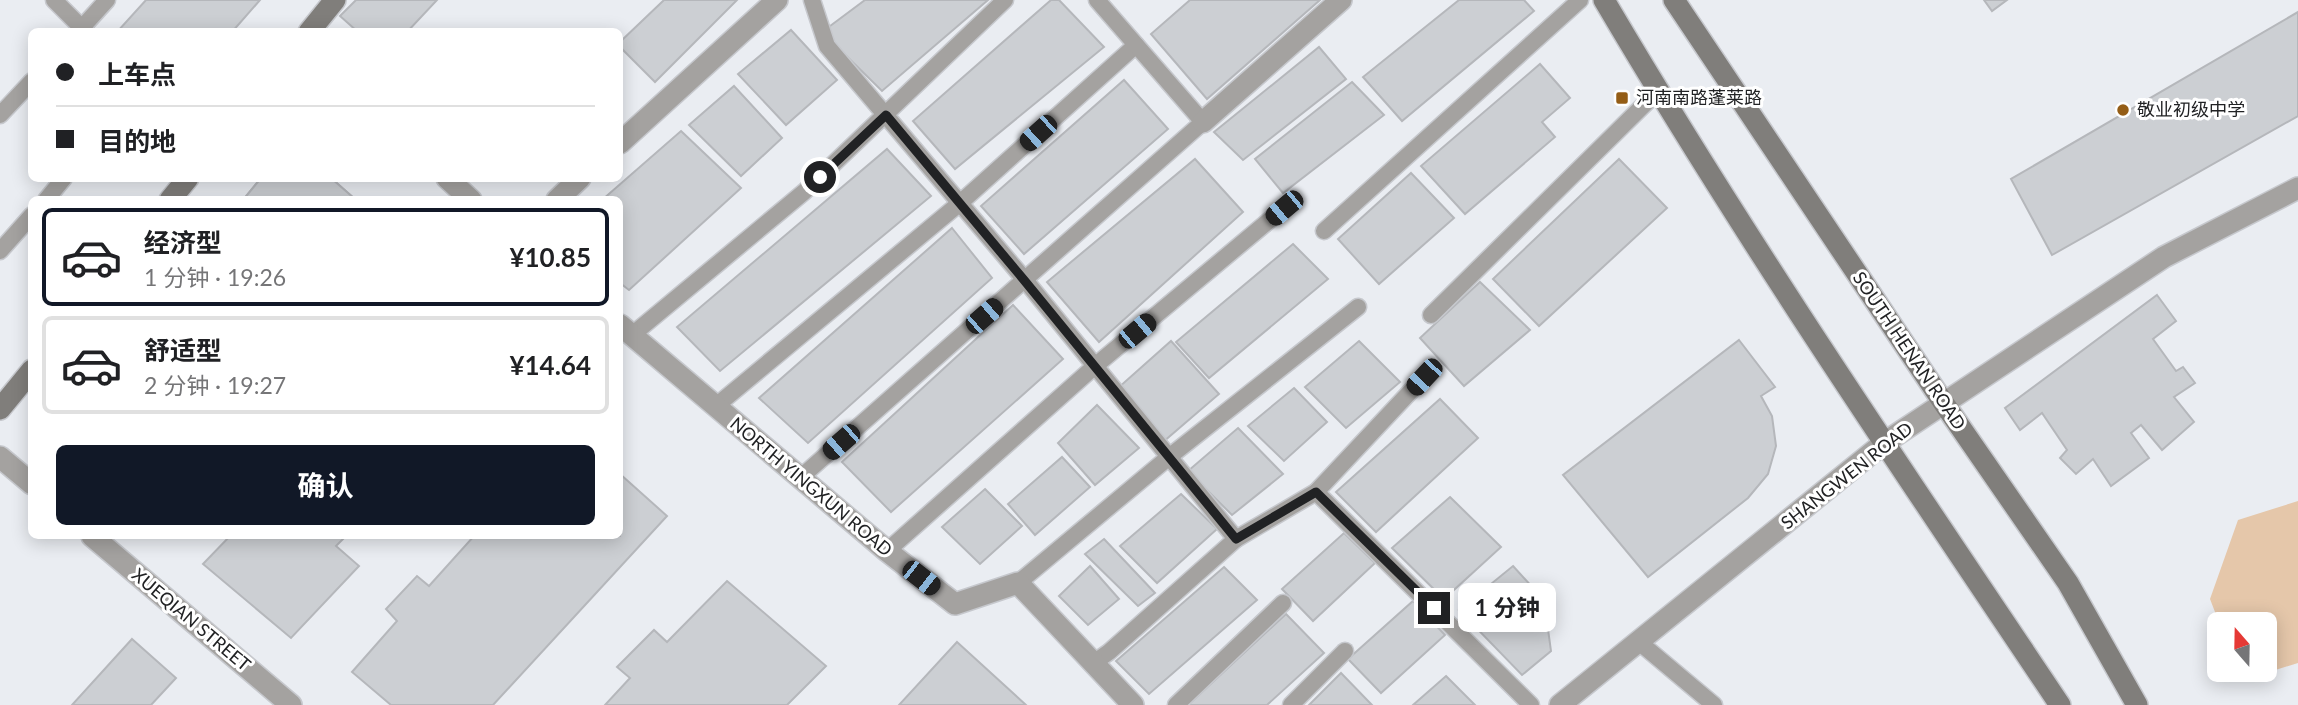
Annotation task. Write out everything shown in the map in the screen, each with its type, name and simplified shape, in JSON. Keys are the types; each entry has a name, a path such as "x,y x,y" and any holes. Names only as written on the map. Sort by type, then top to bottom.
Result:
{"main road":[{"path":"312,28 335,0"},
{"path":"1604,0 1714,180 1884,443 2060,705"},
{"name":"SOUTH HENAN ROAD","path":"1674,0 2067,583 2137,705"},
{"path":"173,196 184,182"},
{"path":"0,409 28,375"}],"street":[{"path":"623,139 777,0"},
{"path":"1203,122 1342,0"},
{"path":"561,196 576,182"},
{"name":"SHANGWEN ROAD","path":"1560,705 1884,443 1945,405 2164,257 2298,188"},
{"name":"NORTH YINGXUN ROAD","path":"626,330 887,551 955,604 1018,583"},
{"path":"0,457 28,481"},
{"name":"XUEQIAN STREET","path":"96,539 291,705"},
{"path":"1018,583 1133,705"}],"lane":[{"path":"54,0 80,28"},
{"path":"84,28 107,0"},
{"path":"812,0 827,46 1024,280 1236,539"},
{"path":"626,330 804,192 1005,0"},
{"path":"800,478 1203,122 1097,0"},
{"path":"1324,231 1580,0"},
{"path":"716,406 960,203 1136,45"},
{"path":"0,115 28,85"},
{"path":"1431,315 1659,90"},
{"path":"49,196 61,182"},
{"path":"887,551 1095,366 1284,208"},
{"path":"0,251 28,220"},
{"path":"1018,583 1169,457 1357,307"},
{"path":"1092,664 1110,652 1236,539 1316,492 1424,377"},
{"path":"1316,492 1531,705"},
{"path":"1176,705 1283,603"},
{"path":"1639,642 1714,705"},
{"path":"1291,705 1345,651"}],"shaded area":[{"path":"2298,501 2298,663 2277,670 2277,612 2215,612 2210,599 2238,520"}],"building":[{"path":"146,0 260,0 236,28 121,28"},
{"path":"356,0 437,0 411,28 354,28 340,16"},
{"path":"664,0 737,0 655,82 623,50 623,39"},
{"path":"865,0 988,0 882,91 822,32"},
{"path":"1051,0 1059,0 1104,47 955,169 913,121"},
{"path":"1190,0 1320,0 1207,99 1151,34"},
{"path":"1459,0 1524,0 1534,11 1402,121 1363,77"},
{"path":"1984,0 2007,0 1992,11"},
{"path":"2298,12 2298,116 2052,255 2011,179"},
{"path":"791,30 837,80 786,125 738,74"},
{"path":"1319,47 1346,79 1243,160 1214,132"},
{"path":"1540,64 1570,98 1542,122 1555,137 1465,214 1421,166"},
{"path":"1124,80 1168,129 1024,254 981,206"},
{"path":"1352,82 1384,115 1283,193 1255,159"},
{"path":"734,86 782,138 741,176 689,125"},
{"path":"681,131 741,188 629,290 623,285 623,196 607,196"},
{"path":"887,149 931,196 720,371 677,327"},
{"path":"1195,159 1243,212 1099,342 1047,282"},
{"path":"1619,159 1667,208 1539,326 1493,279"},
{"path":"1411,173 1454,218 1379,284 1338,239"},
{"path":"258,182 336,182 351,196 246,196"},
{"path":"258,182 336,182 351,196 246,196"},
{"path":"952,228 992,278 808,443 759,398"},
{"path":"1293,244 1328,279 1209,378 1176,342"},
{"path":"1480,282 1530,330 1464,386 1420,338"},
{"path":"2157,295 2176,321 2153,339 2176,371 2183,367 2195,383 2174,397 2194,422 2162,450 2141,425 2131,433 2149,458 2111,486 2093,459 2076,474 2060,458 2067,450 2042,413 2020,430 2005,408"},
{"path":"1013,305 1063,359 891,512 842,462"},
{"path":"1739,340 1775,387 1761,396 1772,416 1776,446 1768,474 1748,498 1648,577 1563,475"},
{"path":"1171,341 1219,394 1163,442 1118,388"},
{"path":"1359,341 1400,382 1346,428 1305,387"},
{"path":"1294,388 1327,422 1284,461 1248,426"},
{"path":"1440,399 1478,438 1376,532 1336,492"},
{"path":"1097,405 1139,448 1095,485 1058,443"},
{"path":"1238,428 1283,474 1232,515 1188,471"},
{"path":"1062,457 1090,487 1035,535 1008,504"},
{"path":"623,477 667,516 493,705 391,705 352,672 397,621 386,609 417,576 429,586 471,539 623,539"},
{"path":"985,489 1022,526 980,564 942,527"},
{"path":"1181,494 1217,529 1157,583 1120,546"},
{"path":"1450,497 1501,547 1444,599 1392,548"},
{"path":"1344,533 1375,563 1313,621 1282,589"},
{"path":"227,539 343,539 336,546 359,566 291,638 203,564"},
{"path":"1104,539 1155,593 1138,606 1085,554"},
{"path":"1090,566 1119,599 1088,625 1059,596"},
{"path":"1513,566 1544,600 1551,651 1522,675 1459,610"},
{"path":"1224,567 1257,600 1149,694 1116,661"},
{"path":"727,581 826,666 787,705 605,705 630,678 617,667 654,630 667,642"},
{"path":"1413,601 1445,635 1381,693 1348,659"},
{"path":"1286,614 1324,653 1267,705 1188,705"},
{"path":"132,639 176,678 151,705 72,705"},
{"path":"957,642 1026,705 899,705"},
{"path":"1341,673 1372,705 1309,705"},
{"path":"1446,676 1475,705 1413,705"}],"place":[{"name":"河南南路蓬莱路","path":"1622,98"},
{"name":"敬业初级中学","path":"2123,110"}],"route":[{"path":"820,177 886,115 1236,539 1316,492 1434,608"}]}
